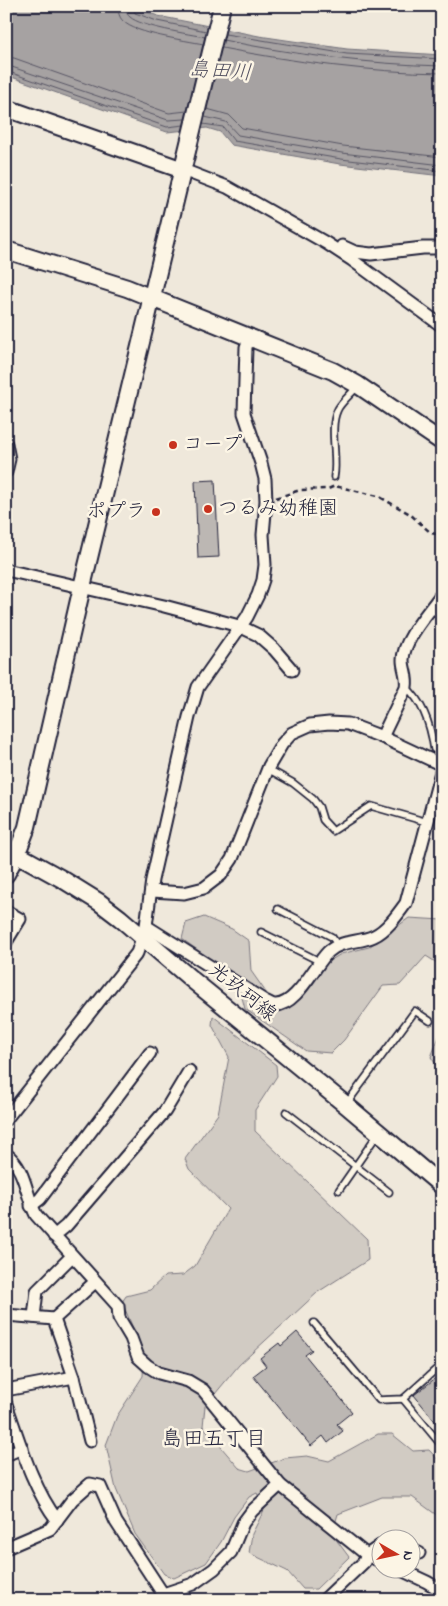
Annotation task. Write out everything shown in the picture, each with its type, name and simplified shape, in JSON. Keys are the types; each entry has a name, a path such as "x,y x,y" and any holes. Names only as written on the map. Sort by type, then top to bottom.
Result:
{"street":[{"path":"6,874 12,851 26,827 34,795 151,297 222,6"},
{"path":"6,108 184,164 326,243 442,326"},
{"path":"326,243 339,244 355,252 371,254 423,248 442,248"},
{"path":"6,250 151,297 333,371 358,385 442,442"},
{"path":"6,1119 137,953 145,931 154,871 189,717 198,687 247,617 255,602 262,580 266,501 264,480 261,463 244,413 246,346 250,337"},
{"path":"6,444 9,458 6,472"},
{"path":"6,570 240,626 258,635 274,649 292,670"},
{"path":"382,737 406,687 408,679 403,662 404,653 414,632 440,596"},
{"path":"145,931 273,1005 282,1004 294,997 319,961 332,948 376,935 395,917 406,903 442,766 382,737 348,724 310,725 292,733 282,744 268,769 232,859 221,875 204,888 184,893 152,892"},
{"name":"光玖珂線","path":"12,851 145,931 190,978 346,1104 378,1133 440,1181"},
{"path":"6,911 20,920 6,942"},
{"path":"31,1206 40,1199 150,1053"},
{"path":"54,1236 66,1226 165,1111 189,1071"},
{"path":"6,1154 14,1159 22,1171 31,1206 36,1215 118,1306 119,1318 131,1338 138,1357 159,1373 188,1381 204,1390 280,1485 370,1556"},
{"path":"34,1317 37,1291 72,1256"},
{"path":"6,1315 54,1319 95,1282"},
{"path":"54,1319 74,1377 90,1441"},
{"path":"6,1390 74,1377"},
{"path":"6,1404 45,1504 57,1520"},
{"path":"6,1455 22,1448"},
{"path":"6,1548 50,1529 72,1500 90,1484 100,1486 116,1522 163,1594 192,1584 214,1570 231,1552 243,1523 252,1511 280,1485"},
{"path":"324,1600 364,1562 370,1553"},
{"path":"418,1578 442,1591"}],"lane":[{"path":"334,477 336,468 334,433 337,410 358,385"},
{"path":"431,609 442,617"},
{"path":"406,687 414,693 432,730 434,749"},
{"path":"268,769 293,783 313,799 319,807 323,820 333,831 371,806 428,822"},
{"path":"278,909 332,937 338,946"},
{"path":"261,932 319,961"},
{"path":"346,1104 415,1011 430,1021"},
{"path":"286,1112 389,1192"},
{"path":"340,1190 378,1133"},
{"path":"314,1324 379,1400 402,1399 442,1364"},
{"path":"402,1399 442,1446"}],"path":[{"path":"266,501 300,490 328,489 335,486 378,496 410,514 431,533 442,535"}],"shaded area":[{"path":"204,917 232,929 249,941 251,971 270,998 286,1008 301,997 326,963 341,954 369,947 409,918 442,920 442,966 426,956 400,985 383,986 344,1040 331,1053 306,1051 245,1009 237,978 182,939 186,923"},
{"path":"213,1016 276,1065 277,1076 255,1110 255,1131 367,1239 368,1260 318,1292 239,1365 205,1406 203,1426 239,1468 249,1471 285,1458 307,1456 329,1461 378,1434 392,1434 413,1451 429,1450 442,1464 442,1519 412,1497 382,1497 338,1514 332,1534 349,1557 316,1589 303,1589 287,1571 249,1553 252,1534 265,1508 257,1493 249,1497 234,1517 221,1542 206,1563 174,1578 164,1574 135,1534 116,1489 106,1445 117,1416 143,1376 144,1354 122,1302 126,1296 150,1290 165,1276 183,1275 195,1266 228,1209 189,1169 185,1159 218,1114 229,1057 212,1025"},
{"path":"442,1029 442,1074 431,1057"}],"water":[{"name":"島田川","path":"6,6 131,6 158,16 259,36 347,49 442,55 442,176 340,164 231,145 220,132 207,128 167,132 6,75"}],"building":[{"path":"215,480 219,557 198,558 195,481"},
{"path":"297,1332 312,1350 305,1355 352,1412 337,1424 343,1431 328,1443 323,1436 311,1446 253,1376 266,1366 260,1358 279,1343 281,1346"},
{"path":"442,1373 442,1430 414,1395"}],"place":[{"name":"コープ","path":"173,445"},
{"name":"つるみ幼稚園","path":"208,509"},
{"name":"ポプラ","path":"156,512"}],"district":[{"name":"島田五丁目","path":"214,1440"}]}
